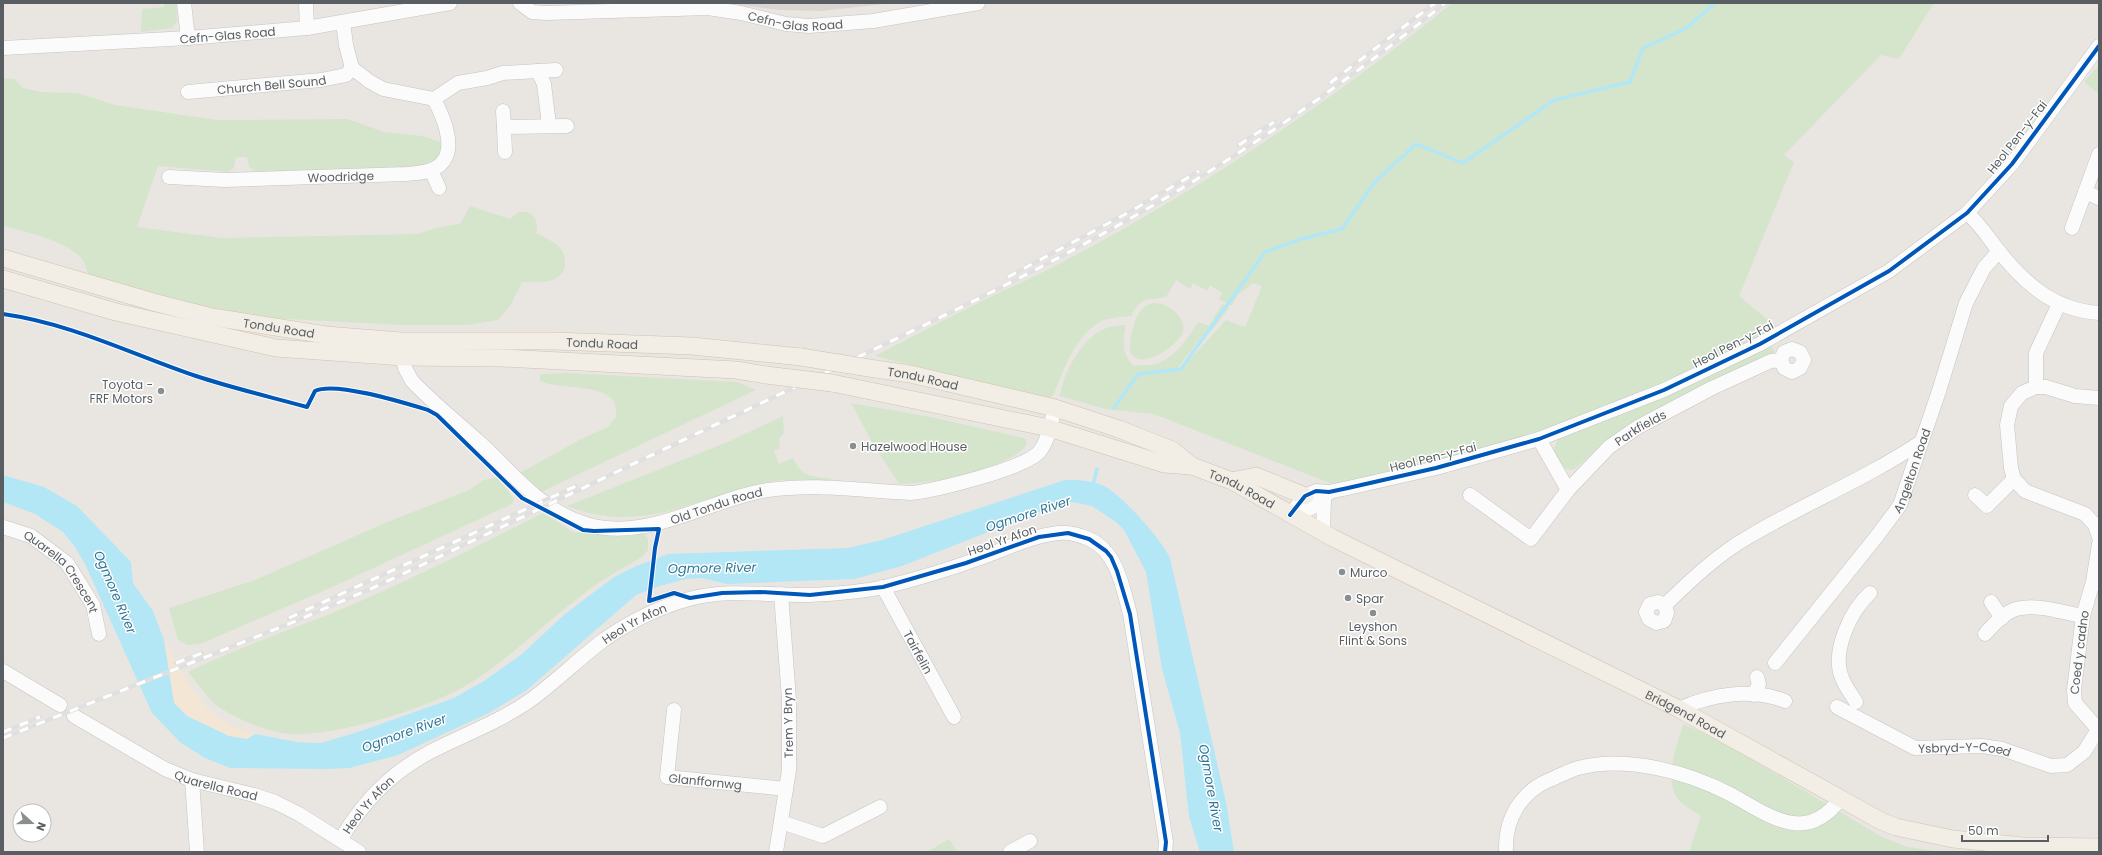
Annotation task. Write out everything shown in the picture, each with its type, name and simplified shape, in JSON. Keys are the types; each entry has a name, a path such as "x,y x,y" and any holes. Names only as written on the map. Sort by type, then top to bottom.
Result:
{"main road":[{"name":"Tondu Road","path":"3,258 153,302 212,317 402,349 554,341 692,346 801,357 910,374 1055,408 1119,429 1172,450 1192,466"},
{"name":"Tondu Road","path":"3,279 116,312 256,345 402,349 501,358 736,370 832,383 1049,428 1164,464 1192,466 1232,481 1290,515"},
{"path":"1232,481 1256,476 1305,496"},
{"name":"Bridgend Road","path":"1290,515 1491,618 1679,709 1881,821 1896,827 1953,838 2023,846 2099,847"}],"street":[{"path":"184,3 188,38"},
{"path":"306,3 307,28"},
{"name":"Cefn-Glas Road","path":"3,48 188,38 307,28 450,3"},
{"name":"Cefn-Glas Road","path":"520,3 532,12 546,13 708,8 741,13 786,24 809,26 873,21 978,3"},
{"path":"343,22 346,45 352,68 369,82 383,88 434,99 458,83 487,78 503,73 556,70"},
{"name":"Heol Pen-y-Fai","path":"1290,515 1309,510 1327,496 1436,468 1539,439 1664,390 1760,344 1889,271 1967,213 2012,164 2099,46"},
{"name":"Church Bell Sound","path":"188,92 322,80 346,74 352,68"},
{"path":"538,71 544,84 549,125"},
{"path":"434,99 447,125 449,143 444,160 431,170 439,188"},
{"path":"502,111 505,152"},
{"path":"504,127 549,125 567,126"},
{"path":"2072,228 2099,154"},
{"name":"Woodridge","path":"169,176 225,180 407,174 431,170"},
{"path":"2085,192 2099,198"},
{"path":"1967,213 1977,221 1999,251 2027,283 2059,304 2088,312 2099,312"},
{"name":"Angelton Road","path":"1776,663 1873,542 1900,505 1949,361 1966,303 1984,268 1999,251"},
{"path":"2036,387 2036,353 2059,304"},
{"name":"Old Tondu Road","path":"402,349 407,374 412,381 481,443 525,488 553,509 585,524 602,527 645,526 750,494 785,488 820,487 911,493 937,489 990,474 1031,458 1042,449 1055,408"},
{"name":"Parkfields","path":"1470,495 1531,540 1568,490 1609,447 1638,427 1752,369 1771,361 1780,360"},
{"path":"2099,398 2074,396 2046,387 2036,387 2022,393 2011,406 2007,425 2011,468 2014,479 2025,491 2085,514 2096,526 2099,537"},
{"path":"1539,439 1568,490"},
{"path":"1665,605 1697,574 1749,536 1898,458 1921,442"},
{"path":"1975,495 1983,511 2014,479"},
{"name":"Heol Pen-y-Fai","path":"1305,496 1316,492 1327,496"},
{"path":"1290,515 1305,496"},
{"path":"1323,532 1327,496"},
{"name":"Quarella Crescent","path":"3,527 31,536 67,563 93,605 100,634"},
{"name":"Heol Yr Afon","path":"341,839 353,819 378,790 401,770 427,754 500,719 528,702 605,640 651,612 690,598 722,593 810,595 883,587 966,563 1039,537 1068,533 1089,539 1106,551 1117,571 1130,614 1166,842 1165,852"},
{"name":"Coed y cadno","path":"2098,729 2076,704 2074,690 2083,616 2093,582 2099,544"},
{"name":"Tairfelin","path":"883,587 954,717"},
{"name":"Ysbryd-Y-Coed","path":"1870,593 1860,602 1846,628 1838,660 1841,677 1850,705 1915,748 1982,746 2002,749 2051,766 2067,765 2084,752 2098,729"},
{"name":"Trem Y Bryn","path":"776,852 789,770 788,699 782,594"},
{"path":"1991,602 2002,618"},
{"path":"1985,634 2002,618 2015,609 2035,608 2083,616"},
{"path":"3,671 60,706"},
{"path":"1754,695 1759,684 1757,677"},
{"path":"1679,709 1716,696 1770,696 1786,701"},
{"name":"Glanffornwg","path":"674,710 667,778 786,789"},
{"name":"Quarella Road","path":"74,716 164,769 192,780 250,794 275,802 341,839 359,852"},
{"path":"1506,849 1506,835 1510,822 1515,809 1523,798 1538,786 1577,768 1598,765 1626,765 1671,771 1712,785 1780,819 1793,823 1810,823 1823,817 1841,798"},
{"path":"192,780 197,852"},
{"path":"781,822 823,836 880,807"},
{"path":"1010,852 1030,841"}],"shaded area":[{"path":"726,3 893,3 821,11 780,10"}],"green space":[{"path":"164,3 176,3 177,21 172,28 141,32 142,9 164,7"},
{"path":"1452,3 1934,3 1899,59 1881,55 1784,155 1794,162 1739,296 1777,327 1679,375 1578,418 1485,448 1337,486 1154,414 1105,409 1060,396 1065,378 1074,358 1087,341 1102,330 1114,326 1126,325 1124,347 1130,362 1134,366 1159,363 1177,351 1198,322 1209,326 1222,304 1229,308 1212,330 1207,330 1178,368 1181,369 1226,320 1245,327 1262,286 1253,283 1238,295 1231,306 1219,299 1222,293 1210,285 1207,291 1193,283 1190,289 1176,280 1166,297 1145,300 1135,309 1131,316 1112,318 1098,323 1081,339 1075,348 1065,366 1054,394 1049,399 875,356 972,306 1055,266 1107,238 1210,177 1310,111 1406,40"},
{"path":"2099,65 2099,94 2084,82"},
{"path":"3,78 15,79 23,88 41,92 78,93 115,105 217,120 348,119 384,132 423,136 443,143 444,147 436,162 417,167 257,172 249,167 247,157 236,157 234,168 228,172 158,166 137,227 222,238 417,234 440,227 460,224 470,206 510,219 517,213 530,213 537,223 536,233 552,241 563,252 565,266 558,277 553,280 547,282 522,282 510,306 498,320 468,325 403,325 249,317 202,307 89,276 84,262 78,255 59,243 47,238 3,226"},
{"path":"1153,303 1165,305 1179,316 1182,321 1183,333 1175,343 1160,354 1152,358 1137,359 1130,351 1134,324 1139,312 1144,307"},
{"path":"1770,345 1775,352 1627,425 1601,445 1575,469 1570,470 1560,467 1554,453 1558,439"},
{"path":"567,373 737,382 756,390 541,492 518,474 581,439 608,427 616,417 615,404 610,397 602,393 581,388 548,384 540,381 540,374"},
{"path":"851,403 931,417 1024,438 1027,443 1022,450 1012,457 1000,463 970,473 942,480 899,484 873,444"},
{"path":"783,416 784,433 779,439 780,448 774,451 779,464 793,458 796,465 804,473 832,479 832,481 795,480 768,482 664,512 641,516 618,517 593,514 567,506 730,441"},
{"path":"497,477 514,499 512,504 328,589 200,644 187,645 178,640 169,608 255,580 390,521 469,490 484,480"},
{"path":"543,513 573,532 643,534 648,538 648,550 642,557 610,575 588,591 517,649 477,679 438,699 414,709 363,724 338,730 294,734 256,726 220,708 208,697 188,672 225,655 337,611 389,588"},
{"path":"1683,724 1717,739 1884,838 1908,847 1942,852 1689,852 1701,816 1680,802 1674,791 1671,772"},
{"path":"949,839 957,852 927,852"}],"sand":[{"path":"164,640 190,685 210,710 222,720 237,728 255,734 247,739 229,736 187,716 174,703"}],"water":[{"name":"Ogmore River","path":"3,475 44,487 77,506 131,562 133,583 153,611 164,640 174,703 187,716 229,736 247,739 255,734 297,742 321,743 358,732 454,698 484,681 522,654 565,614 614,577 634,567 668,554 848,548 882,540 1065,480 1090,481 1104,486 1112,491 1131,508 1159,540 1170,558 1226,802 1234,852 1200,852 1189,817 1180,733 1162,669 1146,572 1124,530 1116,522 1092,506 1072,502 1062,503 902,566 854,579 727,584 702,578 686,579 660,586 636,595 527,690 489,713 398,755 350,768 230,768 205,758 181,743 152,713 85,564 75,547 63,532 35,514 3,502"}],"waterway":[{"path":"1114,408 1138,374 1181,369 1265,252 1301,239 1342,229 1374,183 1416,144 1463,163 1554,100 1630,82 1643,48 1685,29 1715,3"},
{"path":"1093,485 1097,469"}],"railway":[{"path":"1330,83 1435,3"},
{"path":"3,738 296,621 377,586 480,538 1025,275 1164,199 1237,154 1343,81 1445,3"},
{"path":"1239,145 1274,122"},
{"path":"1008,277 1133,210 1199,171"},
{"path":"289,618 576,486"},
{"path":"176,663 202,653"},
{"path":"3,732 40,717"}],"cycle path":[{"path":"1290,515 1305,496 1316,491 1329,492 1436,468 1539,439 1664,390 1760,344 1889,271 1967,213 2012,164 2099,46"},
{"path":"3,314 29,319 78,332 196,376 307,407 315,391 338,389 370,394 428,410 437,415 522,498 583,530 659,529 655,548 649,601 674,593 690,598 722,593 760,592 810,595 883,587 966,563 1039,537 1068,533 1089,539 1106,551 1111,557 1117,571 1130,614 1166,842 1165,852"}],"place":[{"name":"Toyota - FRF Motors","path":"161,391"},
{"name":"Hazelwood House","path":"853,446"},
{"name":"Murco","path":"1342,572"},
{"name":"Spar","path":"1348,598"},
{"name":"Leyshon Flint & Sons","path":"1373,613"}]}
